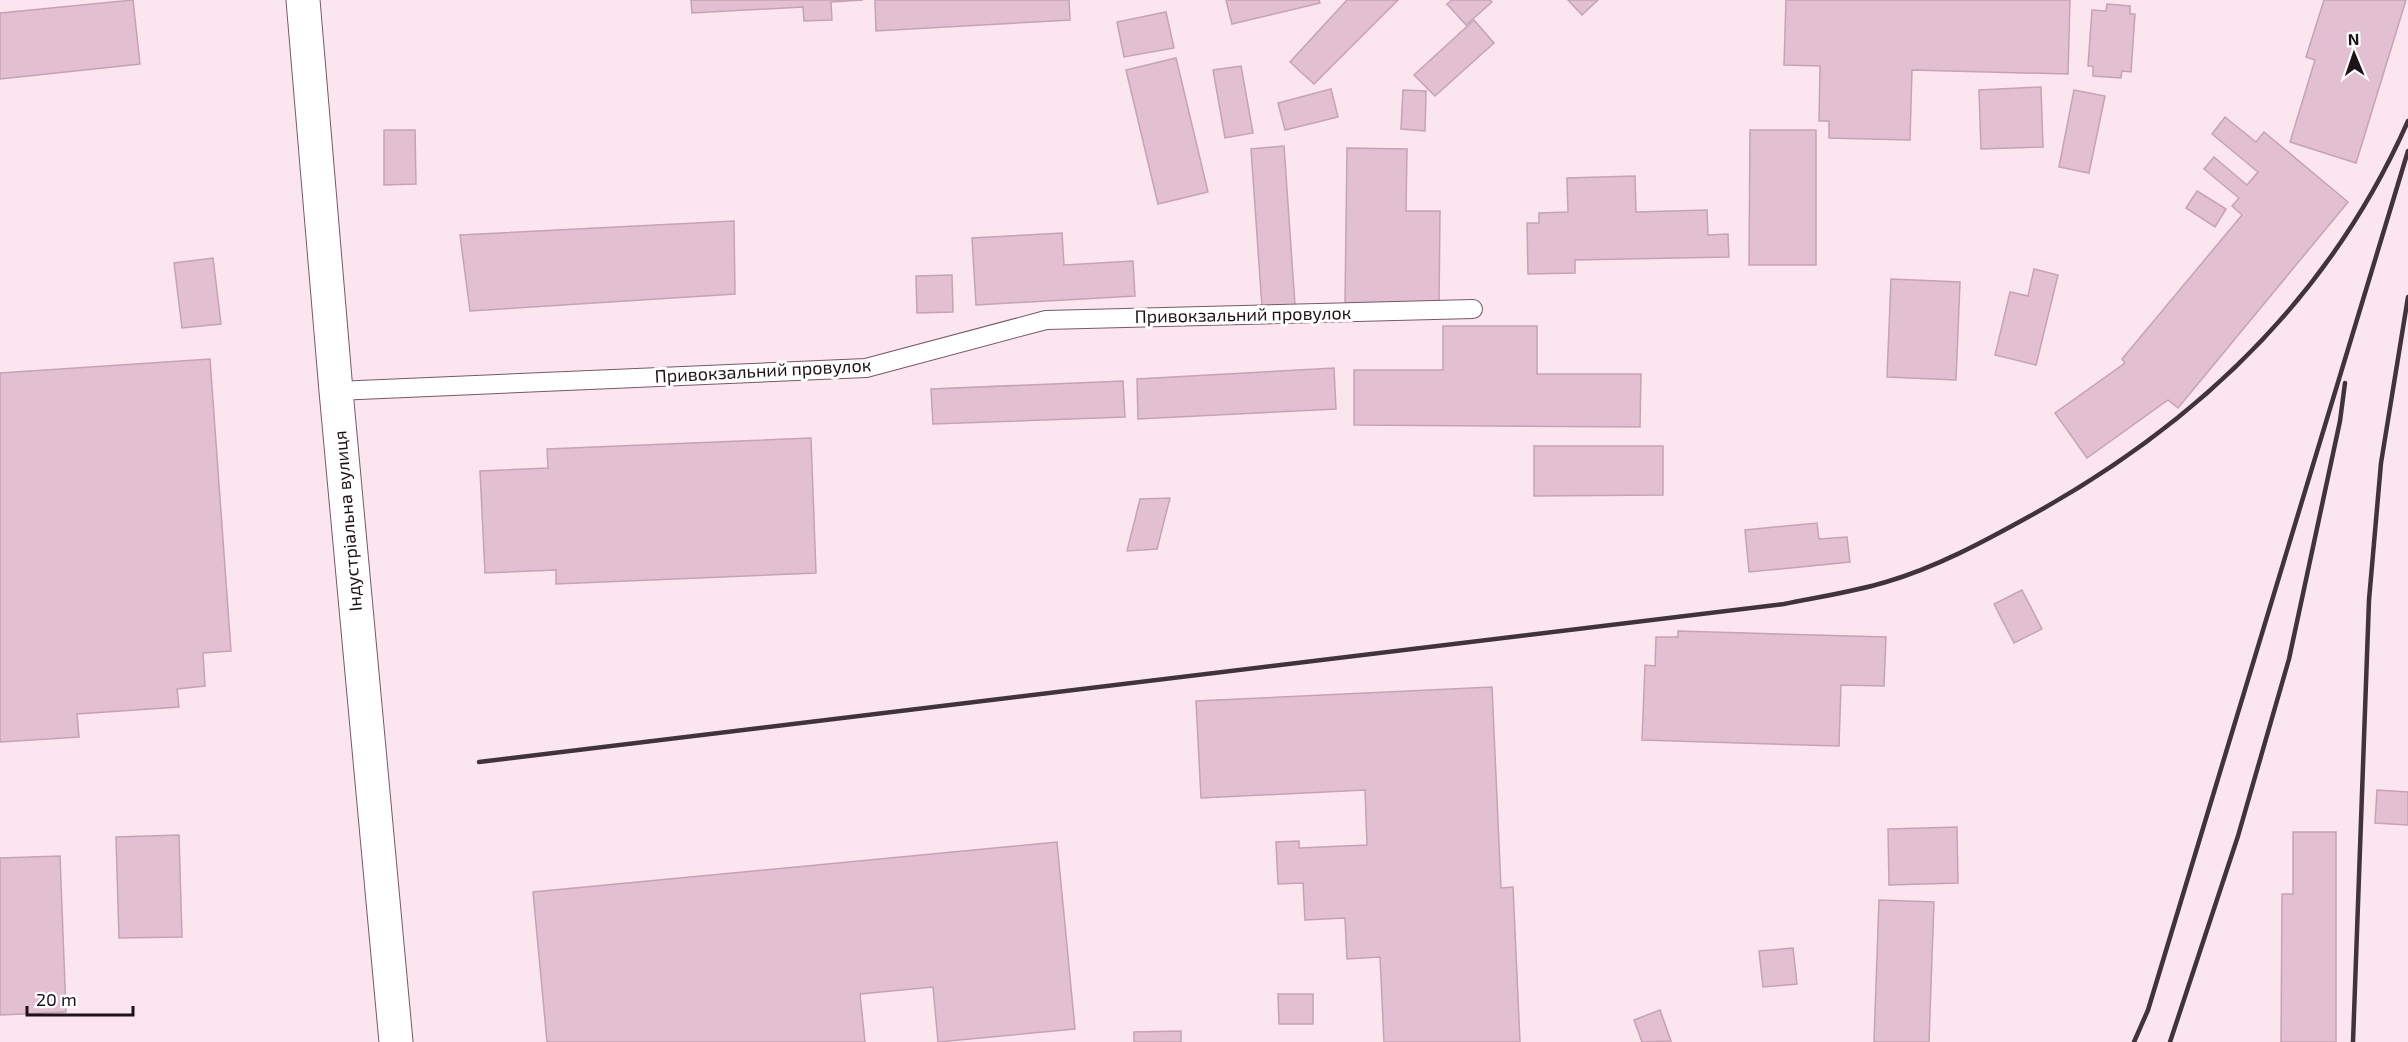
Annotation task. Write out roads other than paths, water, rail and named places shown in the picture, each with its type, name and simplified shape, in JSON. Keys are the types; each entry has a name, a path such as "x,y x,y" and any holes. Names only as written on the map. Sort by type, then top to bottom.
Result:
{"street":[{"name":"Індустріальна вулиця","path":"303,0 336,391 396,1042"}],"lane":[{"name":"Привокзальний провулок","path":"336,391 866,368 1046,320 1473,309"}],"railway":[{"path":"479,762 1784,604 1861,589 1905,576 1977,544 2091,480 2149,440 2202,397 2252,350 2298,300 2340,244 2376,185 2408,121"},
{"path":"2134,1042 2148,1010 2408,151"},
{"path":"2353,1042 2369,600 2381,463 2408,297"},
{"path":"2170,1042 2238,836 2289,659 2340,421 2345,383"}]}
